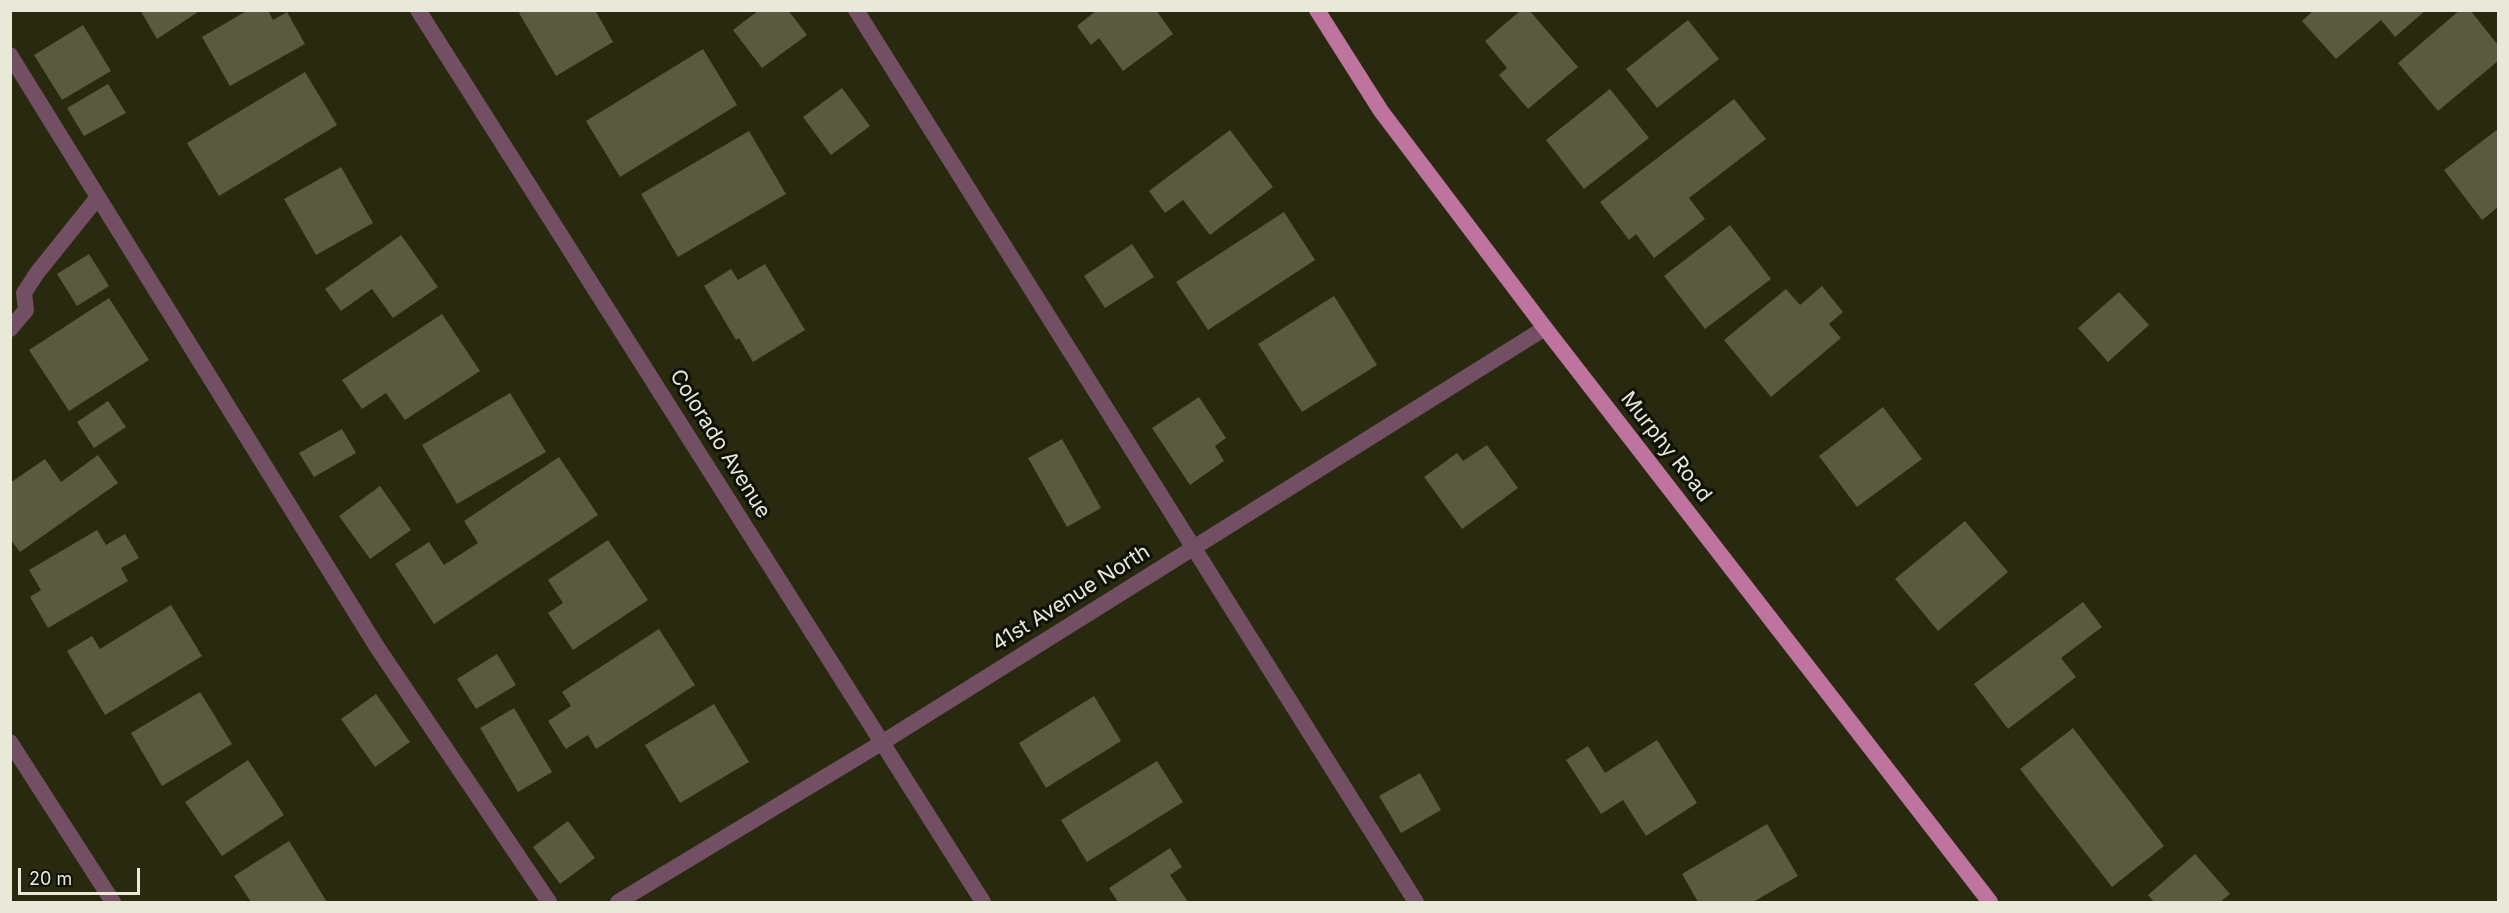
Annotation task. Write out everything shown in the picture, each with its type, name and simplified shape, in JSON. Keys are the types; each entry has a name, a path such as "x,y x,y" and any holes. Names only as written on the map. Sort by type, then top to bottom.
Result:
{"main road":[{"name":"Murphy Road","path":"1317,10 1381,111 1545,328 1990,903"}],"street":[{"name":"Colorado Avenue","path":"418,10 983,903"},
{"path":"856,10 1416,903"},
{"path":"10,55 377,647 549,903"},
{"path":"10,329 26,310 24,293 37,273 98,197"},
{"name":"41st Avenue North","path":"618,903 883,742 1545,328"},
{"path":"10,742 113,903"}],"building":[{"path":"140,10 201,10 157,39"},
{"path":"248,10 268,10 273,20 287,12 305,44 230,86 202,37"},
{"path":"523,10 595,10 613,42 556,76 519,13"},
{"path":"759,10 788,10 807,35 762,68 733,30"},
{"path":"1097,10 1156,10 1173,34 1123,71 1099,38 1091,45 1077,26"},
{"path":"1521,10 1529,10 1578,67 1528,109 1499,75 1507,68 1485,41"},
{"path":"2314,10 2426,10 2395,37 2381,20 2336,59 2302,21"},
{"path":"2460,10 2470,10 2498,45 2498,61 2438,111 2398,63"},
{"path":"1688,20 1719,59 1657,108 1626,69"},
{"path":"83,25 111,71 62,100 34,55"},
{"path":"703,49 737,105 620,177 586,121"},
{"path":"305,72 337,125 219,196 187,143"},
{"path":"108,84 126,113 84,136 67,108"},
{"path":"842,88 870,126 831,155 803,117"},
{"path":"1610,89 1649,138 1584,189 1546,140"},
{"path":"1734,99 1766,139 1689,198 1705,219 1654,258 1636,234 1629,240 1600,202"},
{"path":"2498,129 2498,207 2482,220 2444,170"},
{"path":"1230,130 1273,187 1210,235 1183,200 1165,213 1149,191"},
{"path":"749,131 786,194 678,257 641,194"},
{"path":"341,167 373,223 316,255 284,199"},
{"path":"1284,212 1315,260 1208,330 1176,282"},
{"path":"1730,225 1771,279 1705,329 1664,276"},
{"path":"401,235 438,287 393,318 372,289 341,311 325,289"},
{"path":"1132,244 1154,277 1105,308 1084,276"},
{"path":"89,254 109,286 77,306 57,274"},
{"path":"765,264 805,330 753,362 739,338 736,340 704,286 731,269 738,280"},
{"path":"1822,286 1843,312 1829,324 1841,338 1771,397 1724,340 1786,289 1800,305"},
{"path":"2119,292 2149,325 2108,362 2078,328"},
{"path":"1334,296 1377,365 1302,412 1258,344"},
{"path":"109,298 149,360 69,411 29,350"},
{"path":"442,314 480,371 405,420 386,393 362,409 342,380"},
{"path":"510,393 546,452 457,504 422,445"},
{"path":"1199,397 1226,438 1215,446 1224,461 1190,485 1152,428"},
{"path":"108,401 126,427 94,448 77,422"},
{"path":"1883,407 1922,459 1857,507 1819,456"},
{"path":"342,429 356,453 314,477 299,453"},
{"path":"1062,439 1101,508 1067,527 1028,458"},
{"path":"1487,445 1518,488 1462,529 1424,477 1457,453 1463,461"},
{"path":"98,455 118,483 20,552 10,539 10,483 45,459 61,482"},
{"path":"559,457 598,515 434,624 395,564 429,542 444,565 478,543 464,521"},
{"path":"380,486 411,530 370,559 339,516"},
{"path":"1965,521 2008,572 1938,631 1895,579"},
{"path":"97,530 106,545 125,534 139,558 121,568 128,581 48,628 30,597 41,590 29,570"},
{"path":"608,540 648,600 573,650 548,613 563,603 548,580"},
{"path":"2083,602 2102,627 2061,658 2076,677 2008,729 1974,684"},
{"path":"171,605 202,656 105,715 67,651 92,636 100,649"},
{"path":"659,629 695,685 596,749 588,735 566,749 548,721 571,706 562,692"},
{"path":"497,654 516,685 476,709 457,679"},
{"path":"200,692 232,744 162,786 131,733"},
{"path":"376,694 410,742 375,767 341,719"},
{"path":"1094,696 1121,741 1046,788 1019,743"},
{"path":"714,704 749,762 680,803 645,745"},
{"path":"514,708 552,772 518,792 480,728"},
{"path":"2073,728 2164,846 2112,887 2020,769"},
{"path":"1657,740 1697,803 1646,836 1623,800 1601,814 1566,760 1588,746 1605,773"},
{"path":"248,760 284,815 222,856 185,802"},
{"path":"1157,761 1183,802 1087,862 1061,820"},
{"path":"1420,773 1441,810 1401,833 1379,796"},
{"path":"568,821 595,858 560,884 533,847"},
{"path":"1767,824 1798,876 1753,902 1698,902 1682,874"},
{"path":"289,841 327,902 251,902 234,876"},
{"path":"1170,848 1182,867 1170,875 1188,902 1118,902 1109,888"},
{"path":"2195,854 2230,894 2220,902 2154,902 2148,895"}]}
